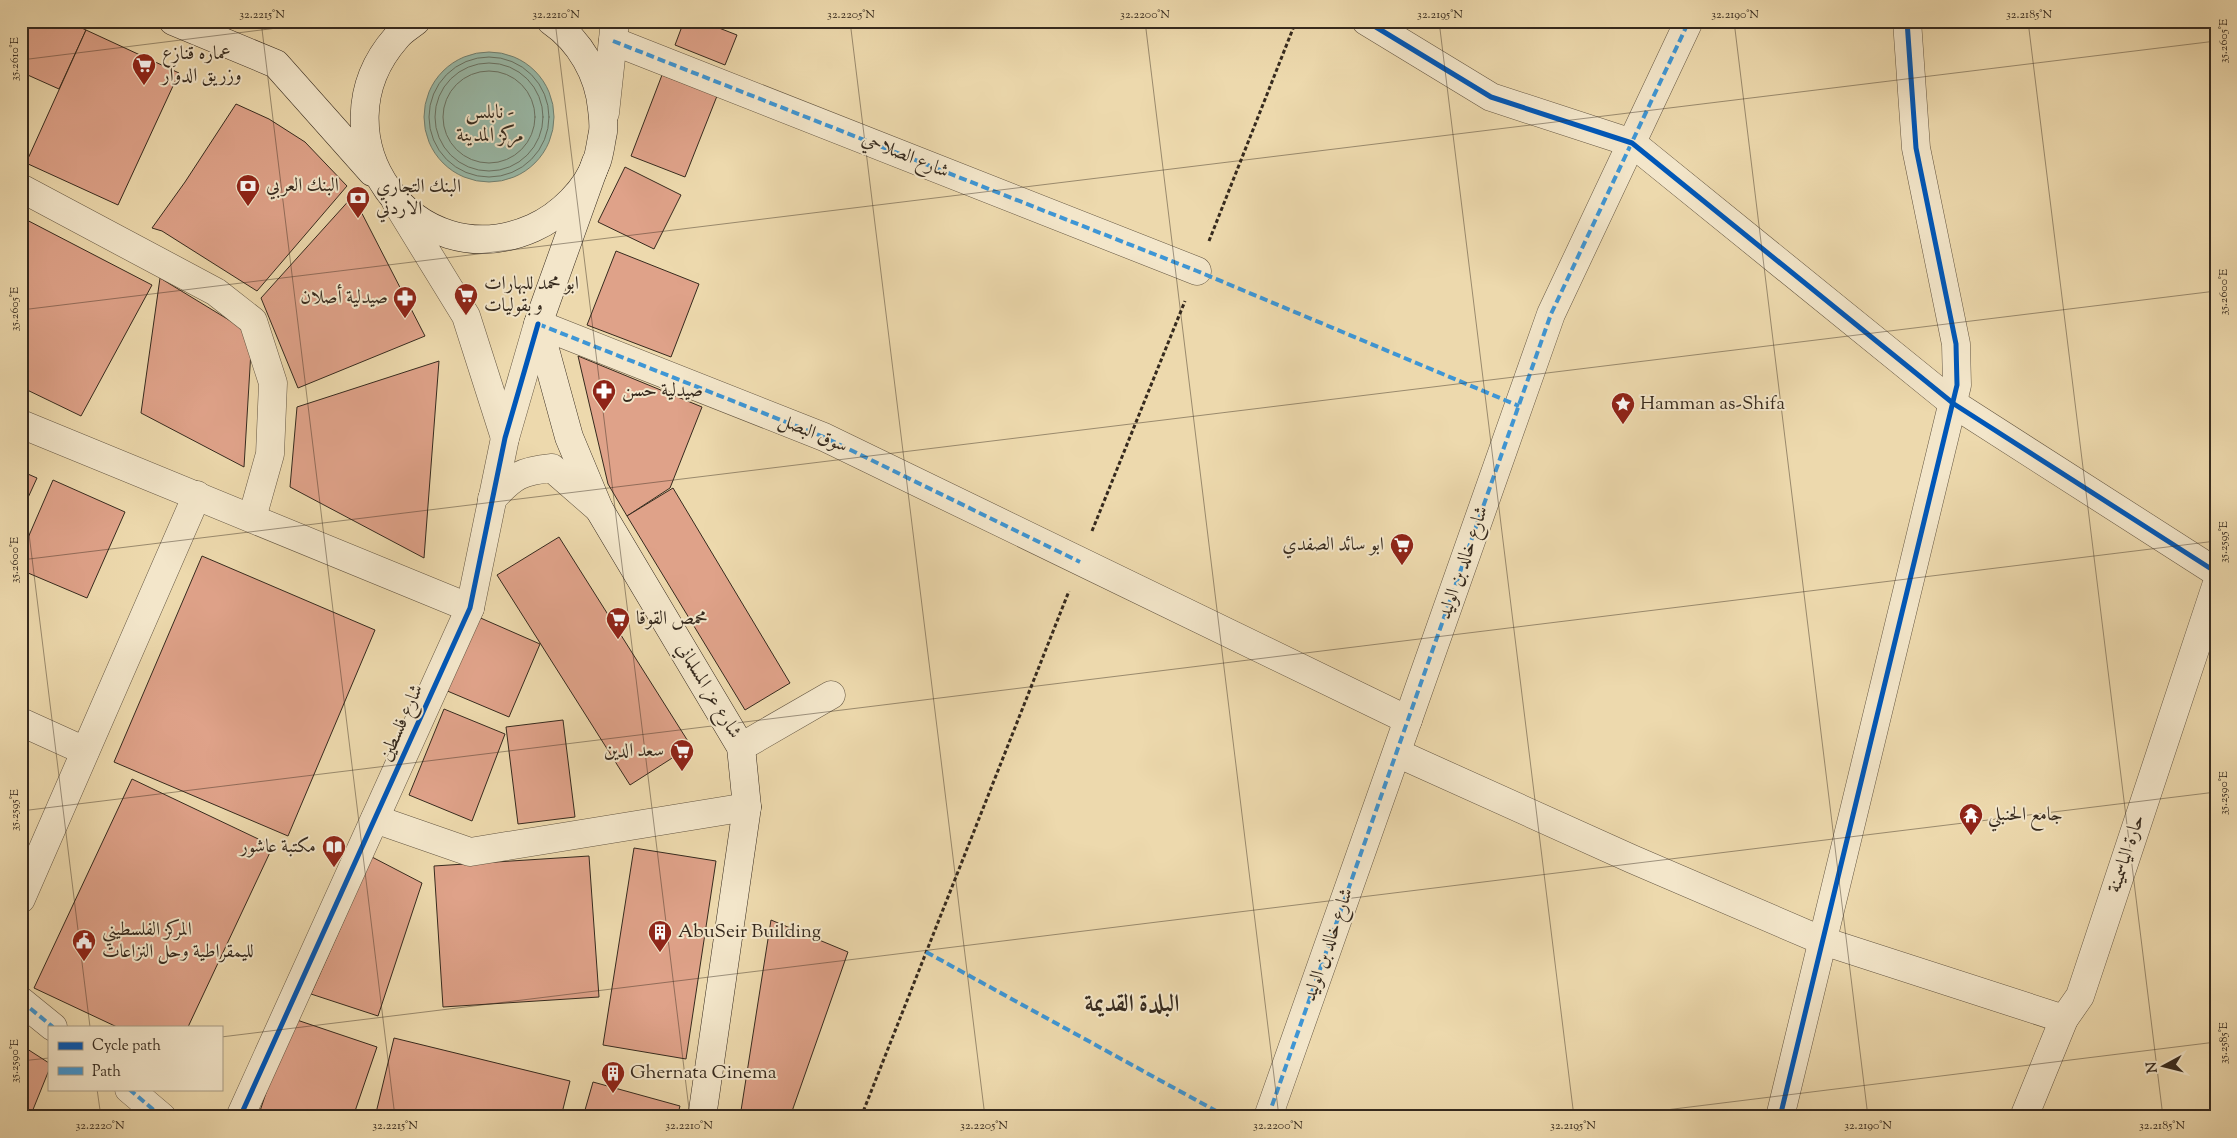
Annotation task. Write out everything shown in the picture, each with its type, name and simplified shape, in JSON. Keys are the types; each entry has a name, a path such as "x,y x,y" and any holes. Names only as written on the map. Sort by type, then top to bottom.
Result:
{"street":[{"path":"185,26 228,21"},
{"path":"416,21 396,37 375,70 364,107 367,146 381,182 392,194 466,316 505,438"},
{"path":"551,21 564,30 586,58 600,91 604,127"},
{"path":"1366,21 1491,97 1632,143 1954,404 2216,572"},
{"name":"شارع خالد بن الوليد","path":"1268,1117 1551,314 1690,21"},
{"path":"1780,1117 1954,404 1957,385 1956,344 1916,148 1907,21"},
{"path":"185,26 276,64 407,212 439,232 476,240 514,236 549,221 577,195 596,162 604,127 614,31"},
{"name":"شارع الصلاحي","path":"614,31 1197,271"},
{"name":"شارع فلسطين","path":"240,1117 470,608 505,438 538,324 596,162"},
{"path":"21,188 216,292 253,321 274,383 270,454 252,518"},
{"name":"سوق البصل","path":"538,324 824,437 1408,720"},
{"name":"شارع عز المسلماني","path":"538,324 569,437 599,509 741,747 747,807 702,1117"},
{"path":"21,424 470,608"},
{"path":"492,499 508,482 529,470 552,468 599,509"},
{"path":"21,899 197,495"},
{"name":"حارة الياسمينة","path":"2024,1117 2064,1019 2080,996 2216,586"},
{"path":"741,747 832,695"},
{"path":"21,722 85,751"},
{"path":"1397,753 1632,860 1823,941 2064,1019"},
{"path":"375,819 470,852 747,807"},
{"path":"21,1001 52,1026"},
{"path":"130,1090 162,1117"}],"water":[{"path":"489,52 502,53 514,57 535,71 549,92 553,104 553,130 549,142 535,163 514,177 502,181 489,182 476,181 464,177 443,163 429,142 425,130 424,117 425,104 429,92 443,71 464,57 476,53"}],"building":[{"path":"21,21 67,21 86,30 59,89 21,72"},
{"path":"684,21 701,21 737,35 725,65 675,45"},
{"path":"86,30 179,73 118,205 26,163"},
{"path":"662,75 717,96 685,177 631,156"},
{"name":"البنك العربي","path":"236,104 269,119 305,142 347,186 257,291 162,231 152,228 185,182"},
{"path":"625,167 681,195 654,249 598,222"},
{"path":"353,196 425,336 298,388 261,298"},
{"path":"21,217 152,285 81,416 21,387"},
{"path":"616,251 699,284 671,357 587,325"},
{"path":"160,278 252,334 244,467 141,413"},
{"path":"578,356 702,407 670,488 627,516 608,484"},
{"path":"439,361 424,558 290,487 297,407"},
{"path":"21,471 37,478 21,513"},
{"path":"53,480 125,512 87,598 21,570 21,554"},
{"path":"673,488 790,683 745,710 627,516"},
{"path":"559,537 691,746 630,785 497,575"},
{"path":"202,556 375,630 288,836 114,762"},
{"path":"476,616 540,644 509,717 445,690"},
{"path":"444,709 505,734 472,821 409,795"},
{"path":"563,720 575,817 518,824 506,727"},
{"path":"132,779 273,846 188,1026 115,1026 34,988"},
{"name":"AbuSeir Building","path":"634,848 716,861 686,1059 603,1045"},
{"path":"589,856 599,997 443,1007 434,866"},
{"path":"372,857 422,883 378,1016 311,994"},
{"path":"771,920 848,952 790,1117 740,1117"},
{"path":"291,1018 377,1047 353,1117 258,1117"},
{"path":"394,1038 570,1081 561,1117 375,1117"},
{"path":"21,1045 48,1062 48,1072 30,1117 21,1117"},
{"name":"Ghernata Cinema","path":"593,1082 680,1106 677,1117 583,1117"}],"marked path":[{"path":"1268,1117 1551,314 1689,21"},
{"path":"613,41 1197,271 1519,406"},
{"path":"538,324 824,437 1080,562"},
{"path":"926,952 1227,1117"},
{"path":"21,1001 52,1026"},
{"path":"130,1090 162,1117"}],"cycle path":[{"path":"1366,21 1491,97 1632,143 1954,404 2216,572"},
{"path":"1780,1117 1957,385 1956,344 1916,148 1907,21"},
{"path":"240,1117 470,608 505,438 538,324"}],"place":[{"name":"عماره قنازع وزريق الدوار","path":"144,86"},
{"name":"البنك العربي","path":"248,207"},
{"name":"البنك التجاري الاردني","path":"358,219"},
{"name":"ابو محمد للبهارات و بقوليات","path":"466,316"},
{"name":"صيدلية أصلان","path":"405,319"},
{"name":"صيدلية حسن","path":"604,412"},
{"name":"Hamman as-Shifa","path":"1623,425"},
{"name":"ابو سائد الصفدي","path":"1402,566"},
{"name":"محمص القوقا","path":"618,640"},
{"name":"سعد الدين","path":"682,772"},
{"name":"جامع الحنبلي","path":"1971,836"},
{"name":"مكتبة عاشور","path":"334,868"},
{"name":"AbuSeir Building","path":"660,953"},
{"name":"المركز الفلسطيني لليمقراطية وحل النزاعات","path":"84,962"},
{"name":"Ghernata Cinema","path":"613,1094"}],"district":[{"name":"نابلس - مركز المدينة","path":"490,124"},
{"name":"البلدة القديمة","path":"1132,1005"}]}
